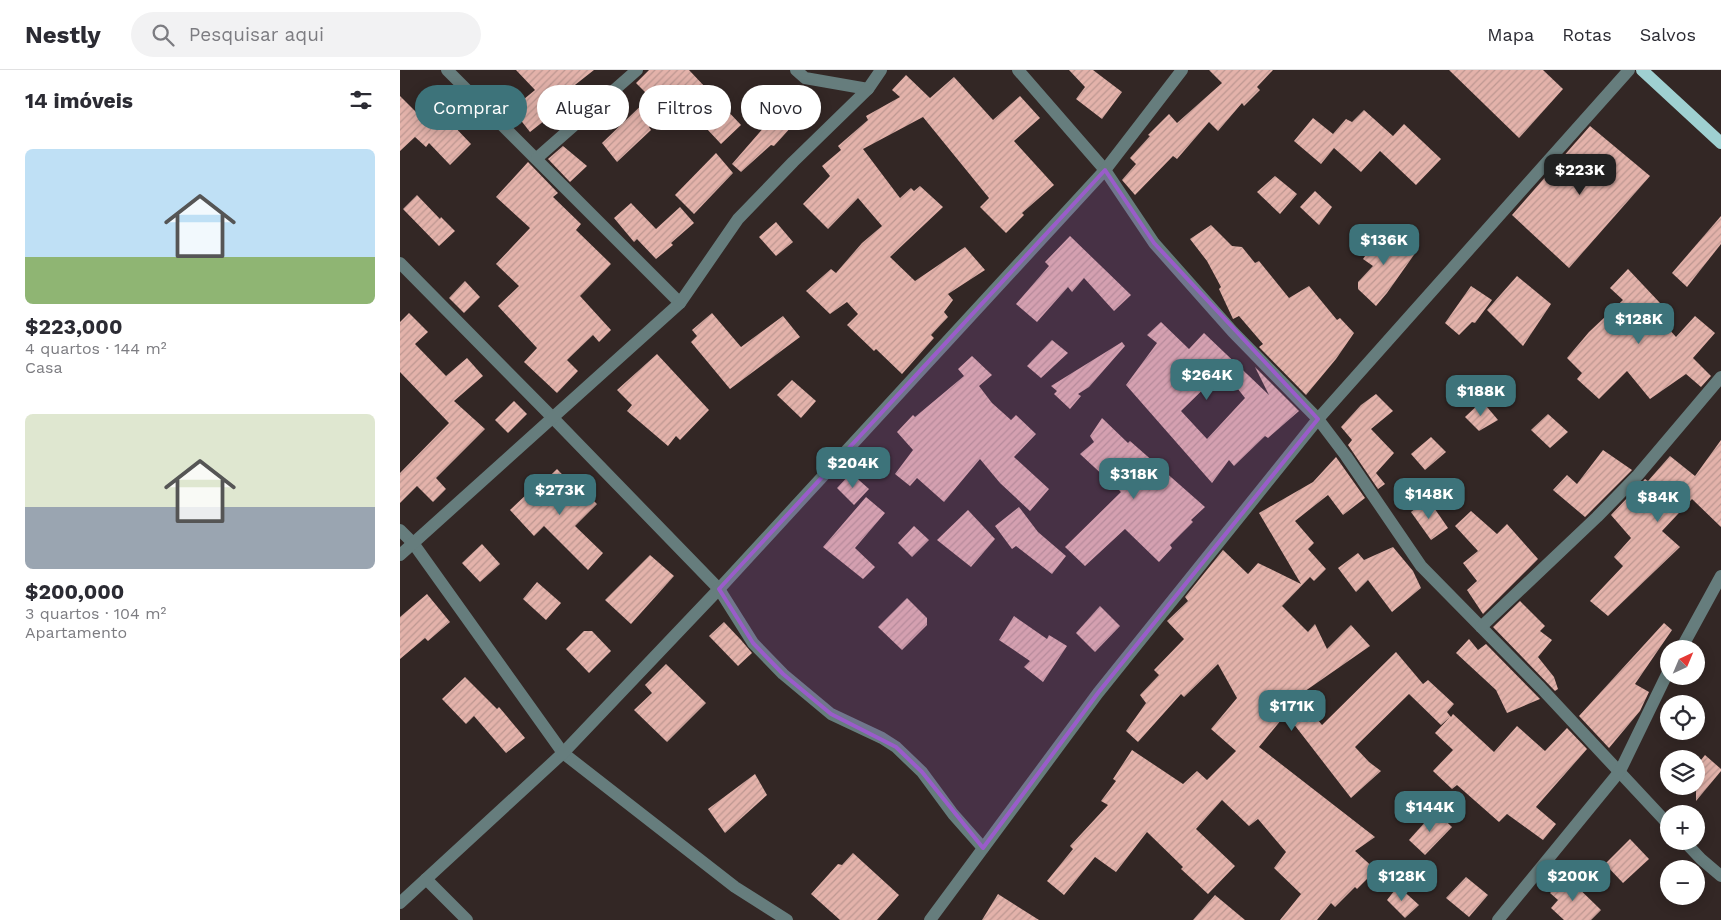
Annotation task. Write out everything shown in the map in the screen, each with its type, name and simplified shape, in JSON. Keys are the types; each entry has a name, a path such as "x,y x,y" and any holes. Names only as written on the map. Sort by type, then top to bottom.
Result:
{"main road":[{"path":"1642,70 1721,143"}],"street":[{"path":"447,70 680,303"},
{"path":"537,158 637,70"},
{"path":"796,70 805,78 868,89"},
{"path":"400,555 680,303 738,218 868,89 881,70"},
{"path":"1018,70 1105,170 1154,243 1233,332 1318,420 1346,456 1421,566 1660,814"},
{"path":"400,903 563,753 719,589 1105,170 1182,70"},
{"path":"930,920 1098,693 1318,420 1629,70"},
{"path":"400,263 719,589 753,643 783,674 831,714 882,738 896,747 922,772 983,848"},
{"path":"1481,627 1597,517 1638,475 1721,377"},
{"path":"400,530 413,543 563,753 735,887 788,920"},
{"path":"1685,640 1721,576"},
{"path":"1498,920 1620,771 1662,685"},
{"path":"1692,850 1721,876"},
{"path":"426,879 467,920"}],"highlighted area":[{"path":"1105,170 1154,243 1318,419 1098,693 983,848 922,772 896,747 831,714 783,674 753,643 719,589"}],"building":[{"path":"516,70 594,70 575,85 537,85 537,126 530,132 527,128 527,97 535,90"},
{"path":"649,70 689,70 703,85 639,86 636,83"},
{"path":"1069,70 1093,70 1122,92 1102,119 1076,99 1085,87"},
{"path":"1209,70 1273,70 1257,87 1260,90 1244,106 1242,103 1218,131 1209,122 1177,159 1173,156 1135,195 1122,180 1136,164 1130,158 1150,136 1148,135 1169,114 1177,123 1222,83"},
{"path":"1449,70 1543,70 1563,89 1519,138"},
{"path":"906,75 930,98 954,77 993,120 1020,96 1040,118 1014,141 1054,185 1022,213 1024,215 1006,233 980,207 989,198 923,117 863,149 900,198 911,188 914,191 920,186 943,207 890,257 915,281 965,247 985,270 948,294 953,300 944,312 948,317 931,335 934,338 902,374 847,325 858,314 847,302 830,314 806,291 831,269 836,273 862,243 882,226 858,198 828,229 803,204 830,176 822,166 841,150 838,146 868,120 866,116 900,97 892,90"},
{"path":"400,96 415,111 415,130 458,130 471,144 450,165 429,143 426,147 415,137 400,151"},
{"path":"639,108 639,130 651,130 617,162 602,143 616,130 629,130 629,117"},
{"path":"1364,110 1393,136 1404,124 1441,159 1416,185 1380,151 1361,172 1334,148 1321,164 1294,141 1313,118 1333,134 1346,119 1352,122"},
{"path":"731,114 741,125 721,144 708,130 731,130"},
{"path":"1590,126 1650,176 1569,268 1512,215"},
{"path":"762,130 788,130 774,146 771,145 741,172 732,164"},
{"path":"563,146 587,166 570,182 548,159"},
{"path":"716,153 733,173 694,214 675,195"},
{"path":"528,162 558,193 553,197 581,224 576,230 611,264 580,296 611,330 599,342 593,335 567,360 578,371 557,393 524,362 537,348 498,306 519,286 496,264 530,228 496,197"},
{"path":"1275,176 1297,194 1280,214 1257,192"},
{"path":"1315,191 1332,207 1319,225 1300,207"},
{"path":"417,195 440,219 441,217 455,231 439,246 403,209"},
{"path":"631,203 656,229 680,207 694,223 671,243 673,245 656,259 637,239 634,242 614,218"},
{"path":"1721,216 1721,244 1687,287 1672,273"},
{"path":"776,222 793,242 776,256 759,237"},
{"path":"1211,225 1232,246 1242,247 1255,263 1259,261 1289,298 1309,286 1337,320 1340,318 1354,333 1336,359 1306,395 1259,347 1263,344 1239,316 1233,319 1219,289 1221,287 1207,261 1190,239"},
{"path":"1384,229 1416,252 1376,306 1358,289 1358,282 1373,266 1363,259"},
{"path":"1070,236 1131,295 1114,311 1084,278 1072,292 1068,287 1037,322 1016,304 1049,266 1045,262"},
{"path":"1628,269 1660,303 1653,311 1676,337 1695,316 1715,333 1693,358 1711,376 1701,387 1686,374 1650,399 1627,371 1599,399 1577,379 1582,373 1567,358 1589,332 1623,300 1610,288"},
{"path":"1517,276 1551,304 1523,346 1487,310"},
{"path":"465,281 480,297 464,313 449,298"},
{"path":"1471,286 1492,300 1475,323 1472,322 1459,335 1445,323"},
{"path":"409,313 428,332 415,344 446,376 467,358 483,376 454,401 485,429 436,478 446,489 433,502 417,486 400,503 400,473 449,423 400,372 400,322"},
{"path":"712,313 741,347 783,316 800,337 730,389 691,342 697,336 692,330"},
{"path":"1161,322 1189,349 1204,333 1269,395 1255,367 1299,411 1268,438 1265,436 1234,466 1229,460 1212,483 1126,385 1157,343 1147,335","holes":["1223,370 1245,398 1207,439 1181,411"]},
{"path":"1052,340 1068,353 1041,378 1027,366"},
{"path":"1122,342 1125,346 1089,387 1078,394 1081,396 1070,409 1054,394 1057,391 1051,386"},
{"path":"657,354 709,410 680,440 676,436 668,446 627,411 632,405 617,390"},
{"path":"972,356 992,375 979,386 992,403 1011,420 1016,415 1036,434 1014,457 1049,489 1030,511 1000,483 980,459 944,502 917,478 910,486 895,474 913,450 897,432 913,415 915,417 964,376 958,369"},
{"path":"1486,377 1505,390 1491,403 1474,389"},
{"path":"792,380 816,401 801,418 777,395"},
{"path":"1376,394 1393,411 1371,429 1394,453 1376,473 1385,484 1378,489 1348,445 1352,440 1341,427 1361,405"},
{"path":"514,401 527,414 508,433 495,420"},
{"path":"1482,401 1498,420 1479,431 1465,417"},
{"path":"1548,414 1568,432 1550,448 1531,430"},
{"path":"1102,418 1128,443 1130,441 1205,507 1170,545 1172,548 1159,562 1125,529 1085,566 1065,547 1121,492 1080,454 1094,442 1090,436"},
{"path":"1431,437 1446,452 1425,470 1411,454"},
{"path":"1721,440 1721,527 1692,499 1662,531 1680,547 1608,616 1590,601 1623,566 1614,557 1631,538 1611,515 1645,479 1648,481 1670,456 1695,476"},
{"path":"1603,450 1632,470 1585,517 1553,490 1567,475 1577,484"},
{"path":"1336,457 1365,498 1343,515 1328,495 1295,521 1314,543 1308,549 1326,569 1314,581 1310,577 1282,606 1308,632 1315,624 1327,649 1351,625 1370,646 1298,696 1322,725 1396,652 1423,684 1428,680 1454,704 1447,712 1451,717 1453,714 1494,752 1517,726 1545,751 1567,728 1587,749 1536,807 1556,824 1543,840 1507,814 1499,822 1457,785 1452,789 1433,771 1453,750 1435,733 1450,717 1441,725 1409,694 1355,747 1369,762 1381,771 1351,798 1286,714 1259,747 1375,837 1355,851 1376,870 1335,907 1331,903 1317,920 1280,920 1301,894 1274,868 1286,852 1258,819 1249,826 1222,800 1196,829 1235,866 1208,894 1181,869 1183,867 1147,832 1116,872 1095,857 1064,895 1047,881 1073,849 1070,846 1108,805 1101,801 1116,781 1113,779 1132,750 1183,784 1197,771 1207,780 1236,751 1211,729 1237,698 1218,664 1184,697 1181,694 1138,742 1126,731 1146,703 1140,695 1159,675 1154,670 1184,639 1167,621 1188,601 1185,597 1223,550 1248,574 1258,563 1301,584 1259,513 1313,482"},
{"path":"557,469 580,493 583,490 597,504 575,526 603,553 588,570 544,526 534,536 510,510 530,491 532,493"},
{"path":"851,473 869,489 854,505 837,488"},
{"path":"866,497 885,513 855,548 875,567 863,579 823,547"},
{"path":"1428,499 1448,528 1431,540 1411,512"},
{"path":"1019,507 1038,532 1066,556 1052,574 1016,546 1012,549 995,526"},
{"path":"968,510 995,539 971,567 937,540"},
{"path":"1471,511 1497,534 1507,524 1538,559 1483,614 1467,590 1477,581 1463,563 1478,551 1455,526"},
{"path":"914,526 929,540 912,557 898,543"},
{"path":"482,544 500,564 480,582 462,563"},
{"path":"1393,547 1413,571 1421,588 1392,612 1368,580 1356,592 1338,568 1358,553 1364,560"},
{"path":"650,555 674,576 631,624 605,600"},
{"path":"537,582 561,603 546,620 523,599"},
{"path":"427,594 450,622 428,641 425,638 400,659 400,617"},
{"path":"907,598 927,618 927,625 902,650 878,627"},
{"path":"1520,601 1545,626 1540,631 1552,640 1538,657 1554,677 1558,689 1555,691 1493,627"},
{"path":"1100,606 1120,626 1095,652 1076,633"},
{"path":"1014,616 1047,639 1049,635 1067,646 1043,682 1024,667 1030,661 999,640"},
{"path":"724,622 752,653 738,666 709,636"},
{"path":"1664,623 1672,630 1665,640 1660,640 1660,648 1635,684 1649,692 1640,711 1609,748 1579,716"},
{"path":"584,631 592,631 611,651 589,673 566,649"},
{"path":"1469,639 1478,650 1486,644 1540,699 1507,713 1496,690 1456,653"},
{"path":"666,664 706,703 667,742 634,710 652,693 645,685"},
{"path":"465,677 497,709 499,707 525,738 506,753 474,716 466,724 442,699"},
{"path":"1705,755 1721,771 1705,790"},
{"path":"755,774 767,795 725,833 708,809"},
{"path":"1435,811 1452,827 1425,855 1409,840"},
{"path":"1630,839 1649,859 1623,883 1605,864"},
{"path":"853,853 899,895 877,920 840,920 811,894 838,864 842,865"},
{"path":"1566,876 1601,910 1591,920 1564,920 1551,908 1558,900 1550,893"},
{"path":"1466,877 1488,895 1469,917 1446,898"},
{"path":"1398,886 1419,905 1405,918 1387,900"},
{"path":"998,894 1039,920 982,920"},
{"path":"1215,895 1245,920 1193,920"}]}
